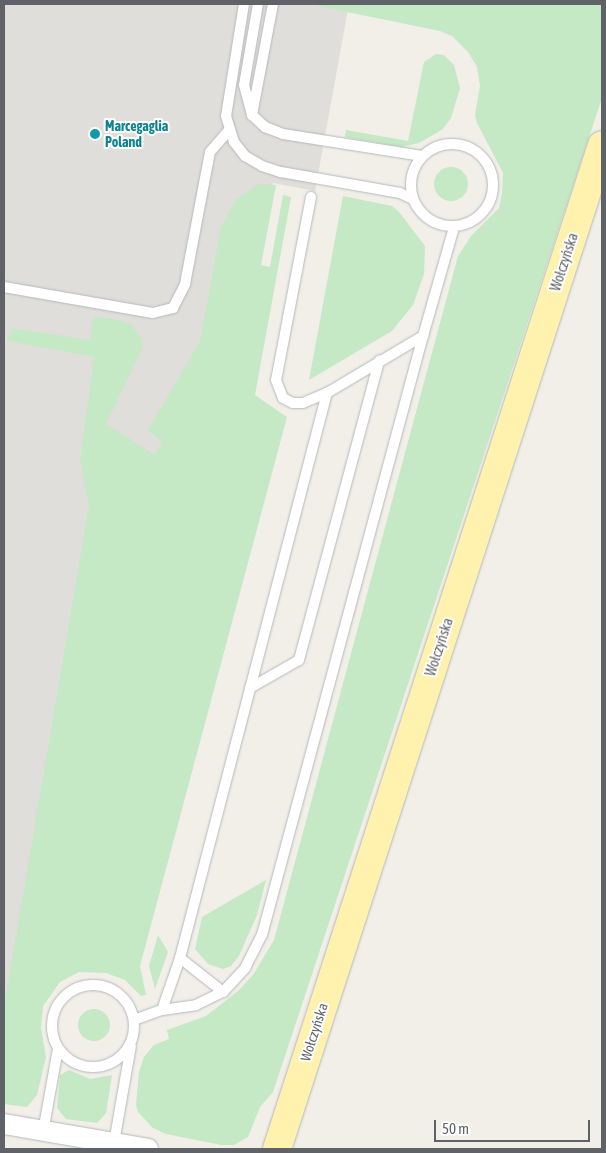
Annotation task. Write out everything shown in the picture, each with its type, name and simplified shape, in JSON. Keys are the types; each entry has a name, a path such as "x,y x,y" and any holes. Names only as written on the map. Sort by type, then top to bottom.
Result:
{"main road":[{"name":"Wołczyńska","path":"277,1149 602,145"}],"street":[{"path":"4,1124 148,1149"}],"lane":[{"path":"244,4 226,116 229,130 245,156 262,166 316,180 400,193 413,199 428,218 454,227 475,219 484,210 494,186 492,173 477,151 454,143 431,149 422,156 412,177 413,199"},
{"path":"258,4 244,85 252,115 274,132 422,156"},
{"path":"252,115 272,4"},
{"path":"4,287 153,313 173,308 185,284 210,152 229,130"},
{"path":"311,196 276,380 283,398 293,403 303,403 327,393 423,336"},
{"path":"134,1020 162,1010 196,1005 223,992 245,968 270,916 423,336 454,227"},
{"path":"250,688 299,660 379,361"},
{"path":"162,1010 180,958 327,393"},
{"path":"180,958 223,992"},
{"path":"114,1143 131,1041 134,1020 130,1007 111,989 91,985 72,990 54,1010 52,1036 58,1049 78,1065 103,1067 125,1052 131,1041"},
{"path":"43,1132 58,1049"}],"shaded area":[{"name":"Marcegaglia Poland","path":"4,4 349,4 315,191 273,183 254,288 4,1094"}],"green space":[{"path":"308,4 602,4 602,98 273,1092 260,1107 248,1137 234,1145 221,1145 166,1134 153,1128 138,1112 136,1105 139,1072 144,1057 154,1045 169,1039 167,1030 206,1016 238,991 253,975 274,940 458,256 471,236 499,208 502,193 503,173 477,123 475,115 480,86 477,67 468,52 452,36 440,31"},
{"path":"436,54 444,55 454,65 460,88 451,118 443,129 419,143 401,147 345,137 346,130 408,141 424,62"},
{"path":"451,167 463,172 468,184 463,196 451,201 439,196 434,184 439,172"},
{"path":"259,184 276,185 261,265 270,267 283,195 291,197 255,395 287,417 140,966 146,995 141,996 125,980 106,973 79,972 60,982 43,1006 41,1028 46,1057 37,1095 27,1107 4,1104 4,1007 89,505 80,460 94,357 7,341 12,328 90,340 94,317 116,319 131,325 140,336 143,347 106,424 155,455 162,442 148,430 200,341 221,227 236,199"},
{"path":"343,196 392,206 399,212 425,246 424,274 413,305 392,331 309,380"},
{"path":"266,880 257,915 239,956 231,966 223,969 208,964 195,949 202,917"},
{"path":"158,935 168,952 155,989 149,966"},
{"path":"94,1009 100,1010 105,1014 109,1019 109,1031 105,1036 100,1040 94,1041 88,1040 83,1036 79,1031 78,1025 79,1019 83,1014 88,1010"},
{"path":"69,1070 90,1079 112,1075 106,1113 97,1123 66,1119 57,1108 60,1075"}],"place":[{"name":"Marcegaglia Poland","path":"95,134"}]}
